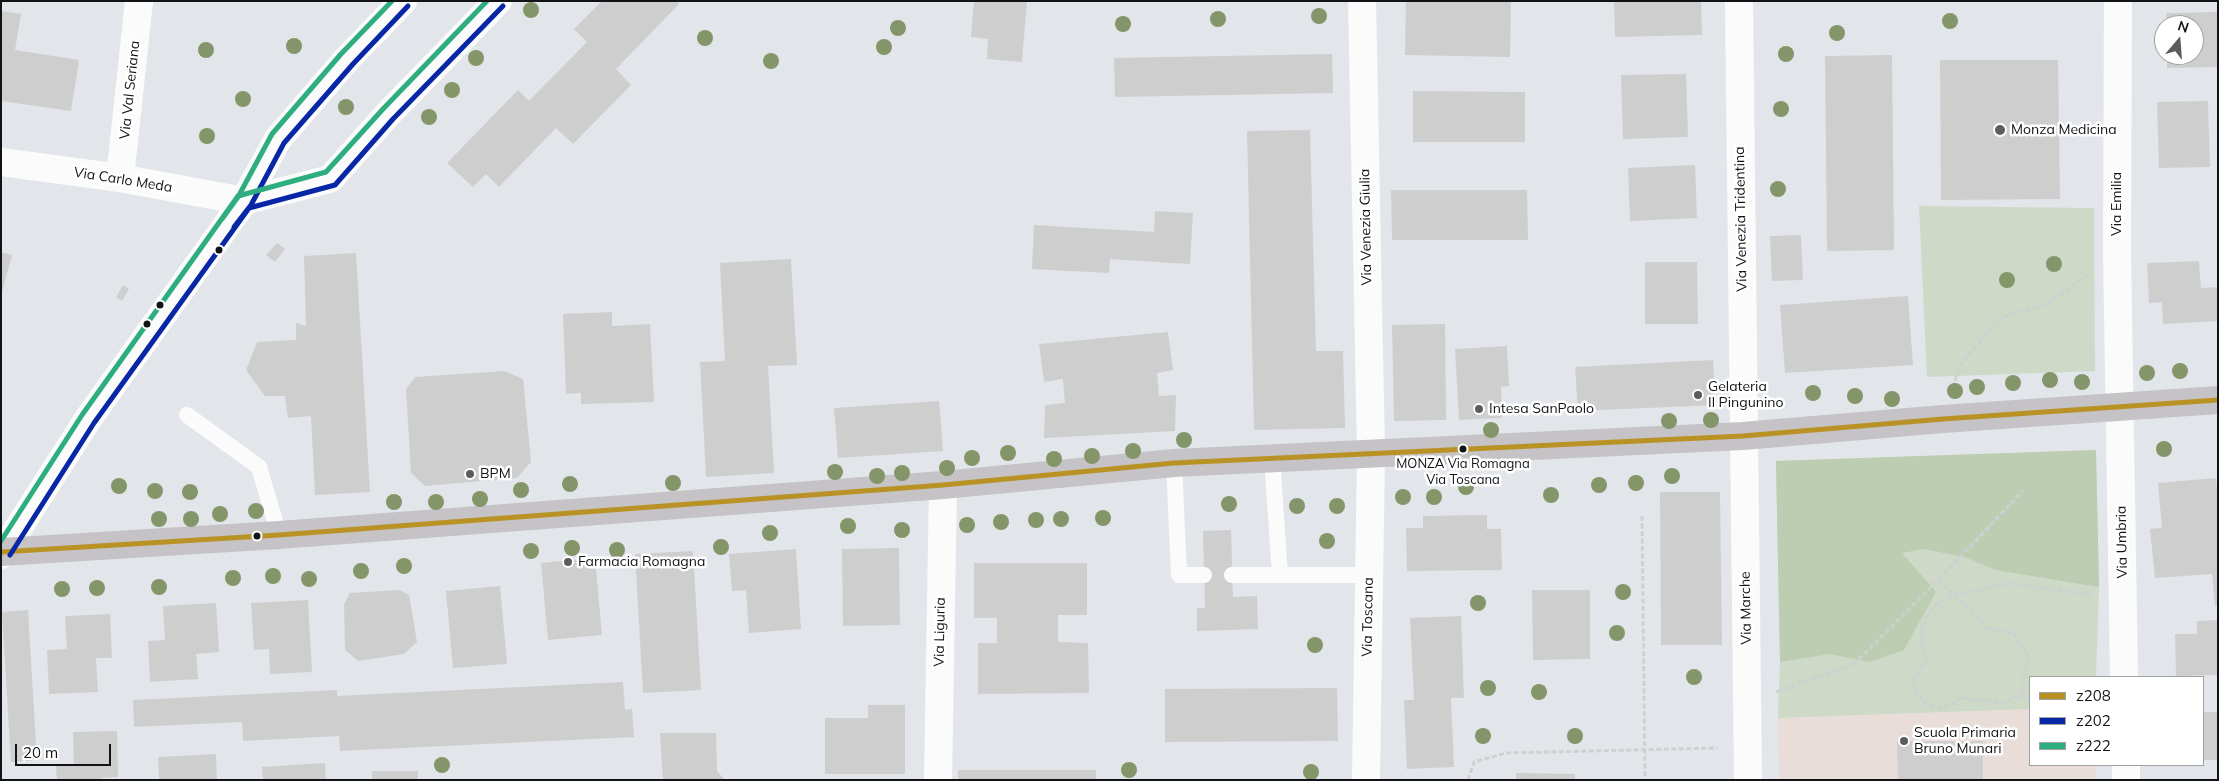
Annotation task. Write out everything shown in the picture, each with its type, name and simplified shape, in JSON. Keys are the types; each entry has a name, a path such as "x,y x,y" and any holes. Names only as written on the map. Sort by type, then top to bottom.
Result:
{"street":[{"name":"Via Val Seriana","path":"120,178 139,1"},
{"path":"2,553 88,419 244,201 278,139 347,58 403,1"},
{"name":"Via Carlo Meda","path":"1,162 120,178 244,201 330,179 388,114 498,1"},
{"name":"Via Venezia Giulia","path":"1362,1 1371,453"},
{"name":"Via Venezia Tridentina","path":"1739,1 1743,436"},
{"name":"Via Emilia","path":"2118,1 2117,253 2119,407"},
{"path":"2,553 279,535 943,485 1174,464 1743,436 1943,419 2218,400"},
{"name":"Via Umbria","path":"2119,407 2124,676"},
{"name":"Via Marche","path":"1743,436 1748,780"},
{"name":"Via Toscana","path":"1366,780 1371,453"},
{"name":"Via Liguria","path":"938,780 943,485"},
{"path":"2126,766 2126,780"}],"lane":[{"path":"186,415 259,467 279,535"},
{"path":"1272,458 1280,575"},
{"path":"1174,464 1179,575 1204,575"},
{"path":"1232,575 1369,575"}],"path":[{"path":"1943,419 1959,366 2000,318 2049,303 2117,253"},
{"path":"1747,702 1854,664 2023,491"},
{"path":"1642,516 1644,780"},
{"path":"1938,580 1954,594 1979,617 1986,629 1997,629 2015,635 2028,656 2021,694 2006,703 1962,698 1945,708 1926,704 1917,694 1913,680 1926,659 1921,647 1924,622 1934,606 1954,594 2010,583 2075,594 2123,598"},
{"path":"2021,694 2029,698"},
{"path":"1468,780 1474,762 1506,753 1718,748"}],"shaded area":[{"name":"Scuola Primaria Bruno Munari","path":"2029,709 2029,766 2096,766 2096,780 1779,780 1778,718"}],"green space":[{"path":"1919,206 2094,208 2095,371 1927,377"},
{"path":"2096,450 2099,587 2096,676 2029,676 2029,709 1778,718 1780,662 1776,461"},
{"path":"2096,450 2099,587 1995,570 1965,557 1923,549 1902,553 1936,592 1904,650 1870,662 1830,654 1780,662 1776,461"}],"building":[{"path":"602,1 677,1 679,4 616,69 631,85 573,144 556,128 499,187 486,174 473,187 447,163 518,90 529,101 587,42 574,29"},
{"path":"974,1 1027,1 1022,62 987,59 988,39 971,37"},
{"path":"1406,1 1511,1 1510,57 1405,55"},
{"path":"1614,1 1701,1 1702,35 1615,37"},
{"path":"1,11 21,14 15,50 79,60 71,111 1,101"},
{"path":"2218,12 2218,67 2167,68 2167,65 2204,65 2204,15 2166,15 2166,13"},
{"path":"1332,54 1333,93 1115,97 1114,58"},
{"path":"1892,55 1894,250 1827,251 1825,56"},
{"name":"Monza Medicina","path":"1940,60 2058,60 2060,199 1941,200"},
{"path":"1686,74 1688,137 1623,139 1621,75"},
{"path":"1413,91 1525,92 1525,142 1413,142"},
{"path":"2208,101 2210,167 2159,168 2157,102"},
{"path":"1310,130 1316,351 1343,351 1345,428 1254,430 1247,131"},
{"path":"1695,165 1697,218 1630,221 1628,168"},
{"path":"1391,190 1527,190 1528,240 1392,240"},
{"path":"1155,211 1193,213 1190,264 1110,259 1109,273 1032,269 1034,225 1154,232"},
{"path":"1801,235 1803,280 1772,281 1770,236"},
{"path":"277,243 285,249 275,262 266,255"},
{"path":"1,252 12,255 2,292 1,292"},
{"path":"356,253 370,492 315,495 311,416 288,418 285,396 265,396 246,370 257,342 296,340 296,323 306,326 304,256"},
{"path":"791,259 797,365 768,366 774,473 706,477 700,362 725,361 720,263"},
{"path":"2199,261 2201,288 2218,287 2218,321 2163,324 2162,302 2149,303 2147,263"},
{"path":"1645,262 1697,262 1698,324 1645,324"},
{"path":"123,285 129,289 122,301 116,297"},
{"path":"1908,296 1913,365 1785,373 1780,305"},
{"path":"612,312 612,326 650,324 654,402 581,404 581,393 566,394 563,314"},
{"path":"1445,324 1446,420 1394,421 1392,325"},
{"path":"1168,332 1173,370 1157,373 1159,396 1176,395 1175,431 1044,438 1045,405 1065,403 1063,379 1044,382 1039,344"},
{"path":"1507,346 1509,386 1501,387 1502,418 1459,420 1455,349"},
{"path":"1713,360 1716,405 1578,411 1575,367"},
{"path":"504,371 523,379 531,462 517,478 425,486 411,473 406,389 415,377"},
{"path":"939,401 943,451 838,458 834,408"},
{"path":"2216,478 2218,502 2218,605 2215,606 2212,574 2155,578 2150,529 2162,528 2158,483"},
{"path":"1660,492 1720,492 1722,645 1661,645"},
{"path":"1487,515 1487,529 1501,529 1502,570 1407,571 1406,528 1423,528 1423,516"},
{"path":"1231,530 1233,597 1257,596 1258,629 1197,631 1197,608 1205,608 1203,531"},
{"path":"899,548 900,625 843,626 842,549"},
{"path":"796,549 801,629 749,633 746,590 732,591 729,554"},
{"path":"693,551 701,690 643,693 635,554"},
{"path":"595,558 602,635 548,640 541,563"},
{"path":"974,563 1087,563 1087,615 1058,615 1058,642 1088,643 1089,693 978,694 978,643 997,643 997,618 974,618"},
{"path":"500,586 507,664 453,668 446,591"},
{"path":"399,590 409,595 417,642 404,654 358,661 345,650 344,604 350,593"},
{"path":"1532,590 1590,590 1590,659 1533,660"},
{"path":"308,600 312,672 270,674 269,649 254,650 251,603"},
{"path":"216,603 219,652 196,654 198,679 150,682 148,641 165,640 163,606"},
{"path":"28,610 37,760 11,762 2,612"},
{"path":"110,614 112,658 96,658 98,692 49,694 47,650 67,649 65,616"},
{"path":"1461,616 1464,698 1451,698 1454,767 1407,769 1404,700 1414,700 1410,618"},
{"path":"2218,620 2218,675 2176,676 2175,634 2197,634 2197,621"},
{"path":"623,682 625,710 632,709 634,737 340,751 339,736 243,741 242,722 134,727 133,700 337,690 337,696"},
{"path":"1337,688 1338,741 1165,742 1165,689"},
{"path":"868,705 905,705 905,774 825,774 825,718 868,718"},
{"path":"2204,712 2218,712 2218,760 2204,760"},
{"path":"117,731 118,777 102,778 102,780 57,780 56,766 74,766 73,732"},
{"path":"660,733 716,733 717,771 725,780 663,780"},
{"path":"1897,741 1983,741 1983,780 1898,780"},
{"path":"216,754 217,780 159,780 158,757"},
{"path":"325,763 326,780 263,780 262,767"},
{"path":"958,770 1096,770 1096,780 958,780"},
{"path":"372,771 418,771 418,780 372,780"},
{"path":"1516,773 1575,774 1575,780 1516,780"}],"transit line":[{"name":"z222","path":"222,219 238,197 272,134 341,54 392,1"},
{"name":"z222","path":"1,541 82,415 238,196 326,172 383,109 487,1"},
{"name":"z202","path":"234,227 251,205 284,143 353,64 408,6"},
{"name":"z202","path":"10,555 94,423 249,208 335,185 393,119 503,6"},
{"name":"z208","path":"1,552 279,535 943,485 1174,463 1743,436 1943,419 2218,400"}],"place":[{"name":"Monza Medicina","path":"2000,130"},
{"name":"Gelateria Il Pingunino","path":"1698,395"},
{"name":"Intesa SanPaolo","path":"1479,409"},
{"name":"MONZA Via Romagna Via Toscana","path":"1463,449"},
{"name":"BPM","path":"470,474"},
{"name":"Farmacia Romagna","path":"568,562"},
{"name":"Scuola Primaria Bruno Munari","path":"1904,741"}]}
